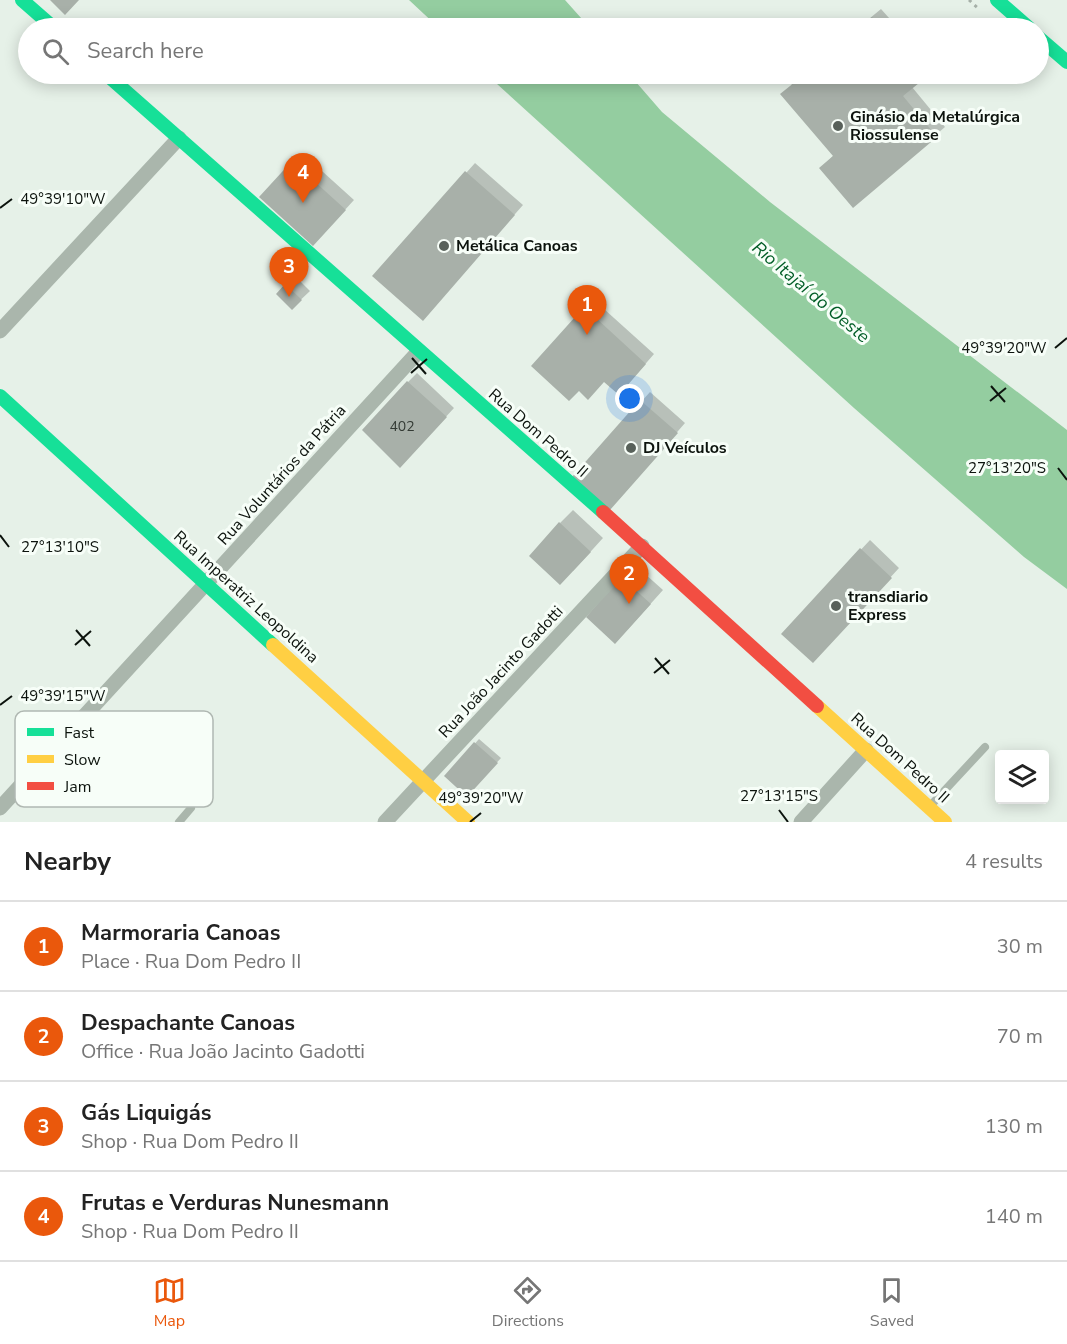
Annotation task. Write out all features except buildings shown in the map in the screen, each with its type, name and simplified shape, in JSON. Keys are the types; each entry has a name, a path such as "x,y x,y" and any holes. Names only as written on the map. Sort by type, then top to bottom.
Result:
{"main road":[{"path":"22,0 43,18"},
{"path":"997,0 1018,18"},
{"path":"1049,47 1067,62"},
{"name":"Rua Dom Pedro II","path":"117,84 642,546 945,822"},
{"name":"Rua Imperatriz Leopoldina","path":"0,396 468,822"}],"street":[{"path":"0,331 179,138"},
{"name":"Rua Voluntários da Pátria","path":"89,711 419,351"},
{"name":"Rua João Jacinto Gadotti","path":"385,822 642,546"},
{"path":"801,822 866,750"},
{"name":"Rua Voluntários da Pátria","path":"0,808 15,792"}],"lane":[{"path":"929,807 985,747"},
{"path":"179,822 191,808"}],"water":[{"path":"409,0 565,0 581,18 428,18"},
{"name":"Rio Itajaí do Oeste","path":"497,84 638,84 662,112 770,202 1067,430 1067,589 1024,557 854,408"}],"traffic: fast":[{"path":"22,0 43,18"},
{"path":"997,0 1018,18"},
{"path":"1049,46 1067,62"},
{"path":"117,84 603,512"},
{"path":"0,396 273,645"}],"traffic: slow":[{"path":"273,645 468,822"},
{"path":"817,706 945,822"}],"traffic: jam":[{"path":"603,512 817,706"}],"place":[{"name":"Ginásio da Metalúrgica Riossulense","path":"838,126"},
{"name":"Frutas e Verduras Nunesmann","path":"303,203"},
{"name":"Metálica Canoas","path":"444,246"},
{"name":"Gás Liquigás","path":"289,297"},
{"name":"Marmoraria Canoas","path":"587,335"},
{"name":"DJ Veículos","path":"631,448"},
{"name":"Despachante Canoas","path":"629,604"},
{"name":"transdiario Express","path":"836,606"}]}
